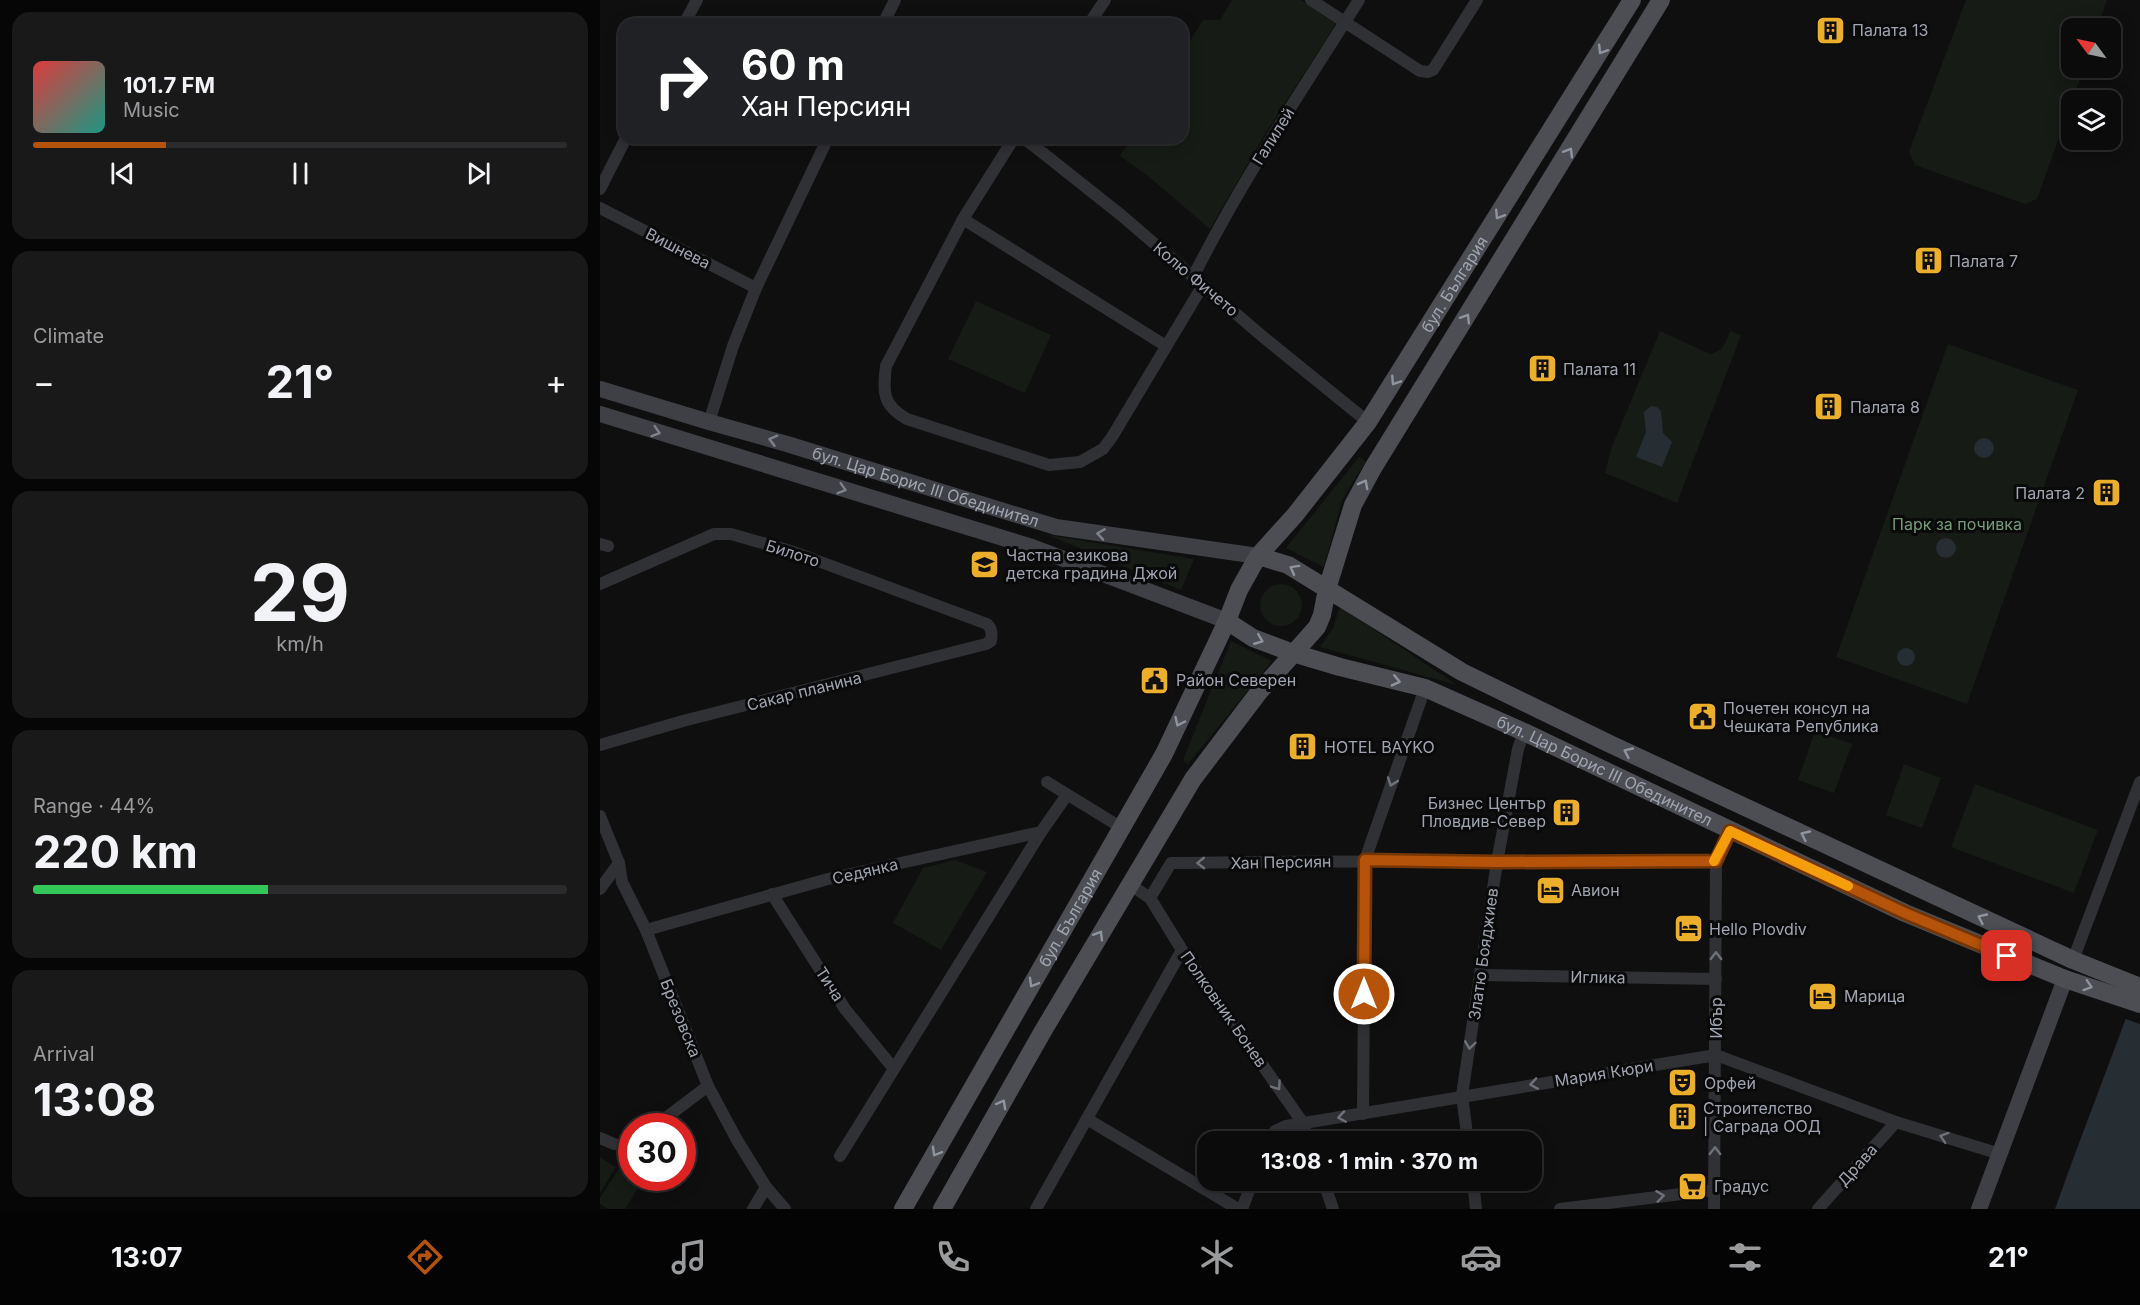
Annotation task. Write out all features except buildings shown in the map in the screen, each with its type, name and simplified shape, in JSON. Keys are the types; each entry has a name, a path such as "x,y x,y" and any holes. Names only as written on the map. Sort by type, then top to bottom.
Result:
{"main road":[{"name":"бул. България","path":"1258,556 1295,515 1368,422 1632,0"},
{"path":"1327,589 1288,565 1258,556 1239,590 1227,621 1252,638 1293,653 1317,627 1353,505 1373,468 1661,0"},
{"name":"бул. Цар Борис III Обединител","path":"600,389 1056,527 1258,556"},
{"name":"бул. Цар Борис III Обединител","path":"600,414 1032,548 1227,621"},
{"name":"бул. Цар Борис III Обединител","path":"1327,589 1462,672 1610,744 2073,960 2140,1004"},
{"name":"бул. България","path":"903,1209 1164,754 1227,621"},
{"name":"бул. България","path":"942,1209 1042,1031 1193,779 1259,692 1293,653"},
{"name":"бул. Цар Борис III Обединител","path":"1293,653 1425,688 1524,732 1905,913 2065,979 2113,986 2140,987"},
{"path":"1979,1209 2065,979"}],"street":[{"path":"687,18 697,0"},
{"path":"886,18 895,0"},
{"path":"1093,18 1105,0"},
{"path":"1311,0 1420,71 1428,72 1433,70 1477,0"},
{"name":"Галилей","path":"963,219 886,366 883,393 894,412 907,419 1049,465 1080,462 1103,449 1112,437 1166,345 1198,281 1217,228 1273,134 1359,0"},
{"path":"600,189 623,144"},
{"path":"709,422 733,346 756,288 825,144"},
{"path":"1010,144 963,219 1166,345"},
{"name":"Колю Фичето","path":"1031,144 1314,380 1368,422"},
{"name":"Вишнева","path":"600,208 756,288"},
{"name":"Билото","path":"600,584 714,534 731,534 794,552 987,624"},
{"name":"Сакар планина","path":"600,745 683,721 986,644 990,641 992,634 987,624"},
{"path":"1363,1114 1365,860 1425,688"},
{"name":"Златю Бояджиев","path":"1467,1131 1462,1095 1497,862 1518,749 1524,732"},
{"path":"1047,782 1122,828"},
{"path":"2073,960 2140,782"},
{"path":"840,1156 1041,832 1067,795"},
{"name":"Брезовска","path":"600,816 619,863 622,882 646,930 708,1086 736,1140 766,1187 785,1209"},
{"name":"Ибър","path":"1714,1209 1716,861 1730,831"},
{"name":"Седянка","path":"646,930 828,879 1041,832"},
{"name":"Хан Персиян","path":"1150,898 1171,863 1365,860 1716,861"},
{"path":"600,889 619,863"},
{"name":"Полковник Бонев","path":"1129,884 1150,898 1182,950 1303,1124 1305,1131"},
{"name":"Тича","path":"772,894 845,1009 894,1069"},
{"path":"1036,1209 1182,950"},
{"name":"Иглика","path":"1480,975 1716,979"},
{"name":"Мария Кюри","path":"1275,1131 1286,1126 1462,1095 1716,1055 1896,1122 2000,1154"},
{"path":"672,1113 708,1086"},
{"path":"1087,1119 1240,1209 1248,1191"},
{"name":"Драва","path":"1818,1209 1896,1122"},
{"path":"600,1138 618,1145"},
{"path":"753,1209 766,1187"},
{"path":"1560,1209 1714,1190"},
{"path":"1327,1191 1333,1209"},
{"path":"1474,1191 1476,1209"}],"green space":[{"path":"1232,0 1301,0 1336,24 1265,134 1210,229 1148,176 1120,156 1127,144 1188,144 1188,44 1203,20 1220,20"},
{"path":"1966,0 2107,0 2101,18 2061,18 2061,78 2080,78 2076,90 2061,90 2061,132 2037,199 2025,204 1915,165 1909,152"},
{"path":"976,301 1051,335 1025,393 948,359"},
{"path":"1660,331 1710,354 1721,349 1730,331 1741,335 1677,503 1605,473 1611,449"},
{"name":"Парк за почивка","path":"1948,344 2078,390 1967,704 1836,657"},
{"path":"1359,457 1366,461 1342,500 1324,567 1286,548"},
{"path":"1048,535 1194,559 1181,590"},
{"path":"1281,584 1289,585 1296,590 1301,597 1301,613 1296,620 1289,625 1281,626 1273,625 1266,620 1261,613 1260,605 1261,597 1266,590 1273,585"},
{"path":"1340,607 1457,685 1320,647 1333,628"},
{"path":"1231,641 1272,661 1188,764 1183,760"},
{"path":"1815,731 1852,744 1834,793 1798,780"},
{"path":"1904,764 1941,778 1922,828 1886,815"},
{"path":"1975,784 2098,830 2074,893 1951,847"},
{"path":"955,860 987,872 941,950 893,923 923,868"},
{"path":"600,1157 616,1167 600,1193"},
{"path":"618,1170 618,1191 636,1191 625,1209 608,1209 600,1204 600,1198"}],"shaded area":[{"path":"1651,406 1661,411 1663,433 1672,442 1662,467 1636,457 1646,432 1644,412"},
{"path":"1984,438 1991,441 1994,448 1991,455 1984,458 1977,455 1974,448 1977,441"},
{"path":"1946,538 1953,541 1956,548 1953,555 1946,558 1939,555 1936,548 1939,541"},
{"path":"1906,648 1914,653 1915,657 1910,665 1906,666 1898,661 1897,657 1902,649"},
{"path":"2140,979 2140,1209 2055,1209 2119,1037"}],"pier":[{"path":"2140,976 2140,1024 2123,1018 2137,978"}],"slow traffic":[{"path":"1714,861 1730,831 1848,886"}],"place":[{"name":"Палата 13","path":"1831,30"},
{"name":"Палата 7","path":"1928,261"},
{"name":"Палата 11","path":"1542,369"},
{"name":"Палата 8","path":"1829,407"},
{"name":"Палата 2","path":"2106,493"},
{"name":"Частна езикова детска градина Джой","path":"985,564"},
{"name":"Район Северен","path":"1155,680"},
{"name":"Почетен консул на Чешката Република","path":"1702,717"},
{"name":"HOTEL BAYKO","path":"1303,747"},
{"name":"Бизнес Център Пловдив-Север","path":"1567,812"},
{"name":"Авион","path":"1550,890"},
{"name":"Hello Plovdiv","path":"1688,929"},
{"name":"Марица","path":"1823,996"},
{"name":"Орфей","path":"1683,1083"},
{"name":"Строителство | Саграда ООД","path":"1682,1117"},
{"name":"Градус","path":"1693,1186"}],"route":[{"path":"1364,994 1365,860 1716,861 1730,831 1905,913 2007,956"}]}
